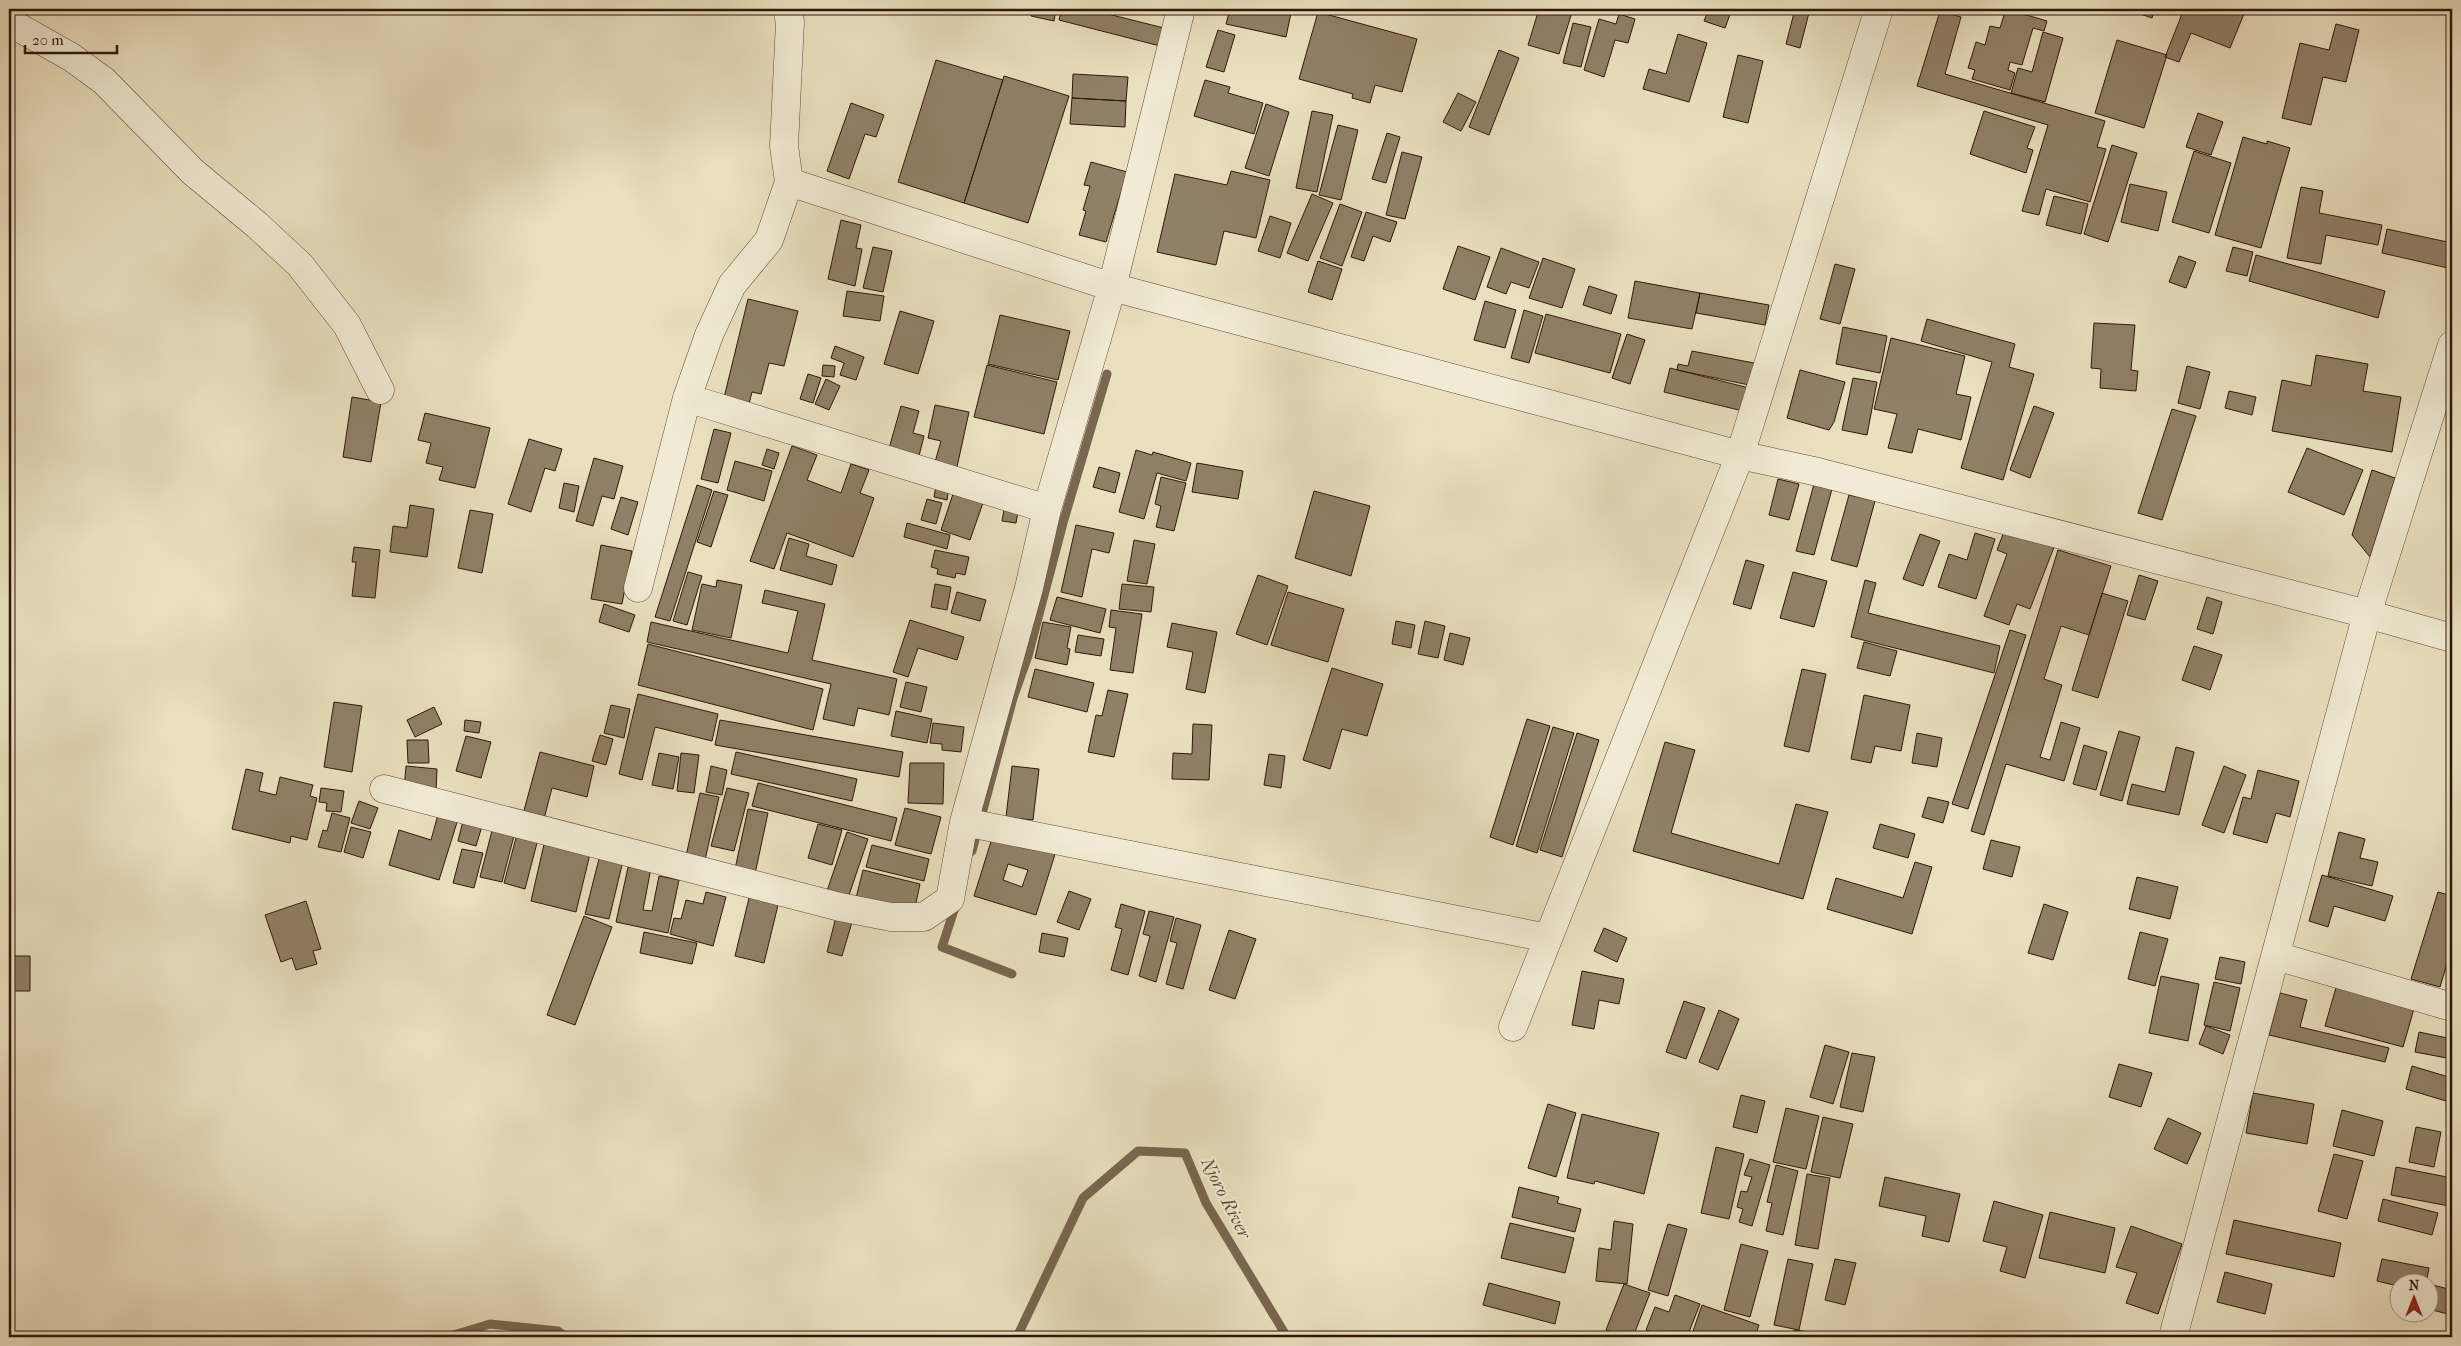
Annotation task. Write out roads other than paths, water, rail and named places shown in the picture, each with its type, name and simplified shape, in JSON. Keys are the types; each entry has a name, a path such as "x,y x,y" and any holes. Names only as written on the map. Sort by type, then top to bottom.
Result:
{"street":[{"path":"638,588 687,398 709,335 732,285 768,240 789,182 784,146 790,22 786,9"},
{"path":"384,789 840,908 891,917 924,917 950,899 964,822 1029,588 1047,509 1112,287 1180,9"},
{"path":"1513,1027 1740,454 1879,9"},
{"path":"9,22 70,57 104,81 193,172 300,264 347,325 380,390"},
{"path":"789,182 1112,287 1740,454 1818,472 2367,614 2452,638"},
{"path":"2173,1337 2367,614 2452,345"},
{"path":"687,398 1047,509"},
{"path":"964,822 1548,938"},
{"path":"2276,956 2452,1007"}],"waterway":[{"path":"972,851 1013,698 1028,656 1063,523 1107,374"},
{"path":"956,904 942,947 1012,974"},
{"name":"Njoro River","path":"1017,1337 1083,1198 1138,1151 1185,1153 1206,1203 1287,1337"},
{"name":"Njoro River","path":"447,1337 490,1324 558,1331 566,1337"}]}
